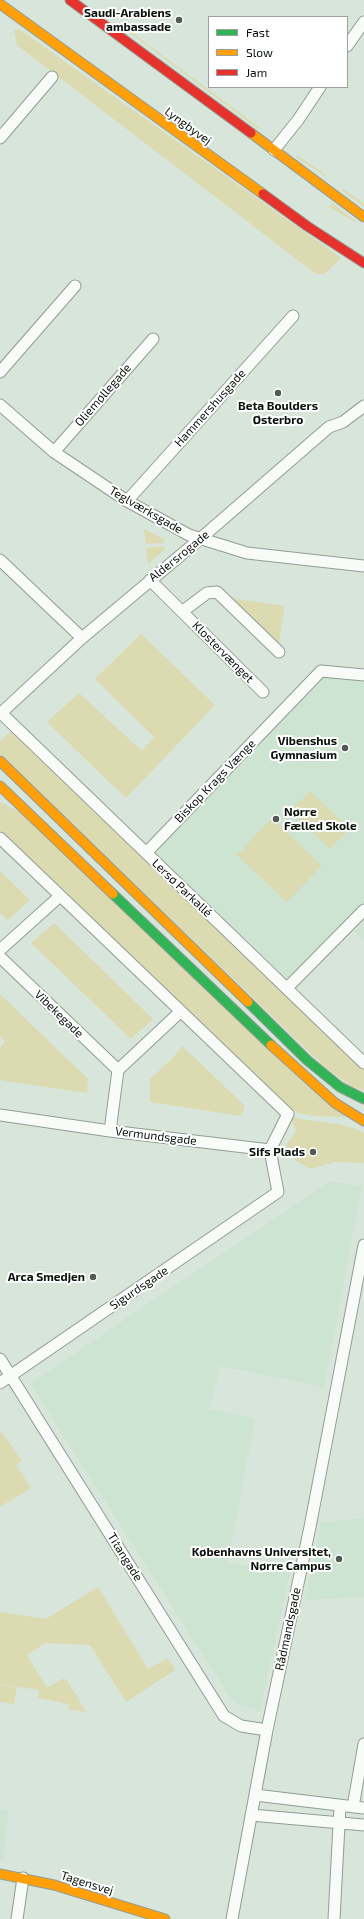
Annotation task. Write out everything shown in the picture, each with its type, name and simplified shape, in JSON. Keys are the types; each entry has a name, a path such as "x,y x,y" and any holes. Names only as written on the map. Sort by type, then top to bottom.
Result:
{"street":[{"path":"70,0 364,217"},
{"name":"Lyngbyvej","path":"0,4 295,218 364,262"},
{"path":"348,45 364,22"},
{"path":"0,138 52,77"},
{"path":"274,150 319,88"},
{"path":"0,372 75,286"},
{"name":"Hammershusgade","path":"127,501 293,316"},
{"name":"Oliemøllegade","path":"54,452 153,339"},
{"name":"Teglværksgade","path":"0,405 54,452 127,501 189,535 247,553 364,566"},
{"name":"Aldersrogade","path":"0,713 82,638 200,539 329,427 344,422 364,406"},
{"path":"0,560 82,638"},
{"name":"Klostervænget","path":"150,580 183,611 263,692"},
{"name":"Klostervænget","path":"183,611 207,593 217,592 279,652"},
{"name":"Biskop Krags Vænge","path":"146,853 321,671 364,675"},
{"name":"Lersø Parkallé","path":"0,713 364,1063"},
{"path":"0,761 307,1060 340,1087 364,1099"},
{"path":"0,786 305,1077 335,1103 364,1120"},
{"path":"0,838 288,1114 270,1150"},
{"path":"0,950 60,896"},
{"path":"287,988 364,910"},
{"name":"Vibekegade","path":"0,957 118,1070"},
{"path":"110,1131 118,1070 180,1012"},
{"name":"Vermundsgade","path":"0,1115 110,1131 270,1150"},
{"name":"Sigurdsgade","path":"0,1383 278,1192 270,1150"},
{"name":"Rådmandsgade","path":"232,1919 266,1730 310,1527 364,1245"},
{"name":"Titangade","path":"0,1359 224,1716 241,1726 266,1730"},
{"path":"255,1796 358,1807 364,1744"},
{"path":"334,1919 340,1806"},
{"path":"251,1815 364,1825"},
{"name":"Tagensvej","path":"0,1874 60,1887 165,1919"},
{"path":"16,1919 23,1878"}],"shaded area":[{"name":"Nørre Fælled Skole","path":"324,677 364,682 364,902 288,980 155,853"},
{"path":"364,921 364,941 354,931"},
{"path":"331,1181 362,1186 324,1387 220,1366 210,1409 255,1418 228,1562 290,1573 260,1711 233,1702 30,1383"},
{"name":"Københavns Universitet, Nørre Campus","path":"364,1518 364,1597 305,1600 321,1522"},
{"path":"0,1809 9,1811 3,1861 0,1861"}],"green space":[{"path":"19,29 341,258 325,274 316,274 17,45 14,30"},
{"path":"125,29 127,29 260,128 258,129"},
{"path":"297,155 326,175 327,177 297,158"},
{"path":"342,188 364,204 364,207 342,190"},
{"path":"332,203 356,221 355,222 329,207"},
{"path":"144,529 164,539 164,543 146,544"},
{"path":"164,546 165,549 148,564 146,548"},
{"path":"230,598 284,606 279,645"},
{"path":"141,634 215,705 126,798 47,722 79,693 142,751 154,737 95,679"},
{"path":"11,731 364,1069 364,1091 351,1086 325,1067 0,754 0,742"},
{"path":"310,791 350,829 330,849 290,811"},
{"path":"0,802 21,813 347,1117 314,1116 295,1112 0,830"},
{"path":"272,818 322,866 287,902 237,855"},
{"path":"0,871 30,900 8,920 0,913"},
{"path":"54,923 153,1019 131,1039 31,943"},
{"path":"0,994 88,1079 87,1093 0,1080 0,1048 5,1042 0,1036"},
{"path":"182,1046 245,1106 241,1116 150,1102 150,1079 171,1060"},
{"path":"291,1117 338,1124 364,1133 364,1163 335,1162 310,1169 295,1160 286,1145 296,1131"},
{"path":"0,1430 22,1461 16,1465 31,1488 0,1507"},
{"path":"98,1587 148,1669 168,1658 175,1670 126,1702 90,1645 45,1643 27,1655 47,1688 62,1679 66,1679 86,1712 68,1709 69,1704 38,1698 39,1690 0,1684 0,1612 46,1619"},
{"path":"0,1685 17,1687 14,1704 0,1702"}],"traffic: fast":[{"path":"113,894 271,1045"},
{"path":"248,1002 307,1060 340,1087 364,1099"}],"traffic: slow":[{"path":"0,4 263,194"},
{"path":"251,133 364,217"},
{"path":"0,761 248,1002"},
{"path":"0,786 113,894"},
{"path":"271,1045 335,1103 364,1121"},
{"path":"0,1874 54,1885 165,1919"}],"traffic: jam":[{"path":"70,0 251,133"},
{"path":"263,194 307,226 364,263"}],"place":[{"name":"Saudi-Arabiens ambassade","path":"179,20"},
{"name":"Beta Boulders Østerbro","path":"278,393"},
{"name":"Vibenshus Gymnasium","path":"345,748"},
{"name":"Nørre Fælled Skole","path":"276,819"},
{"name":"Sifs Plads","path":"313,1152"},
{"name":"Arca Smedjen","path":"93,1277"},
{"name":"Københavns Universitet, Nørre Campus","path":"339,1559"}]}
